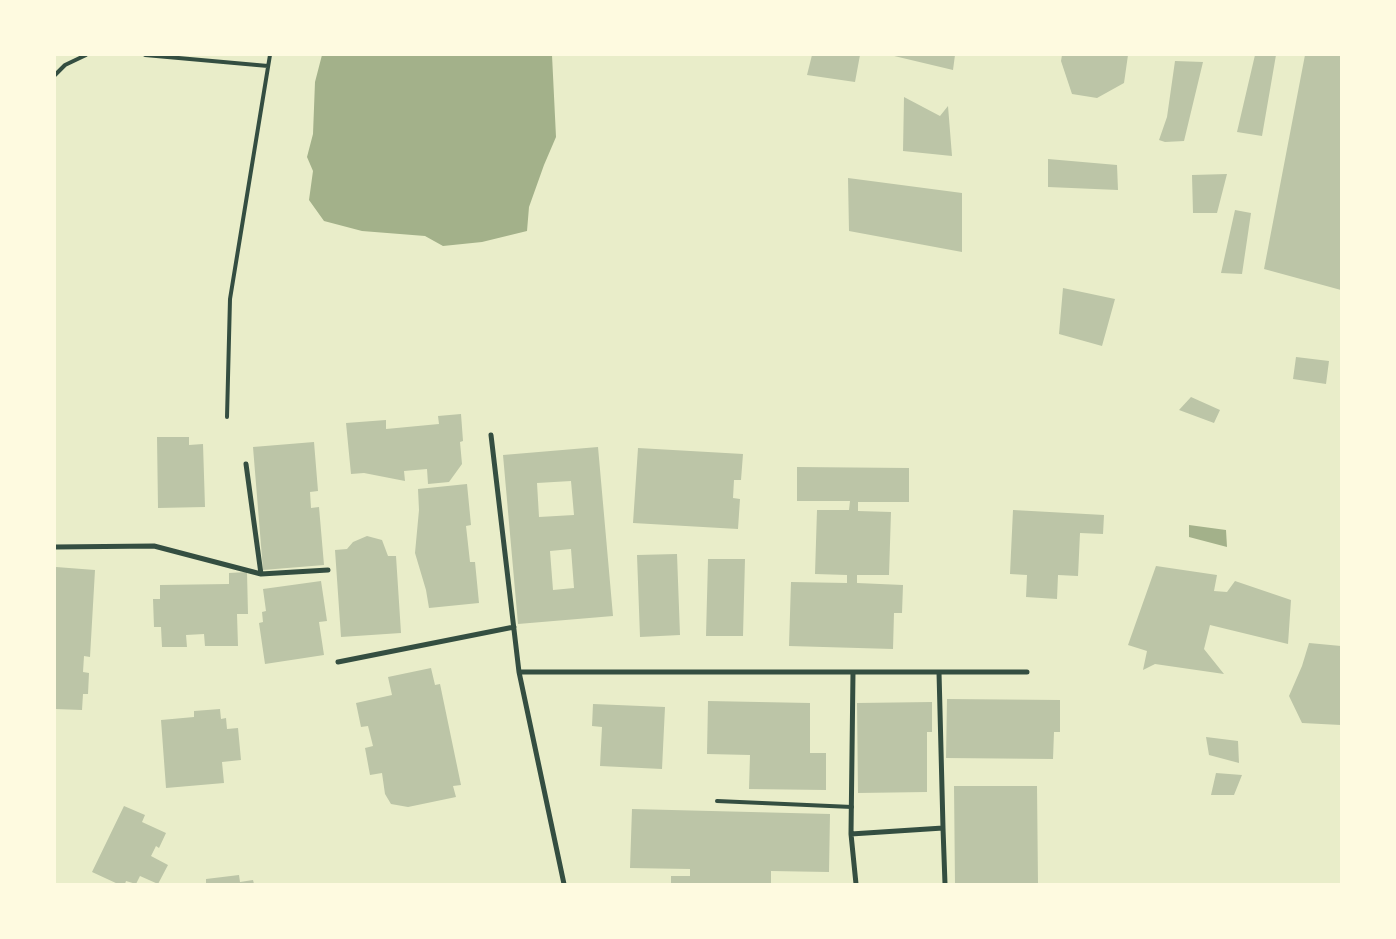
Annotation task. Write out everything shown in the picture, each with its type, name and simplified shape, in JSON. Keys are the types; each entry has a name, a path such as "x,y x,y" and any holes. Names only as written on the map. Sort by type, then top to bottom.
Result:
{"street":[{"path":"491,435 519,672 564,884"},
{"path":"246,464 261,574"},
{"path":"55,547 154,546 261,574 328,570"},
{"path":"338,662 514,627"},
{"path":"519,672 1027,672"},
{"path":"853,672 851,834 856,884"},
{"path":"939,672 945,884"},
{"path":"851,834 943,828"}],"lane":[{"path":"55,75 65,65 86,55"},
{"path":"145,55 268,66"},
{"path":"227,416 230,299 270,55"},
{"path":"717,801 852,807"}],"shaded area":[{"path":"322,55 552,55 556,137 529,207 527,231 482,242 443,246 425,236 362,231 324,221 309,200 313,171 307,157 313,134 315,82"},
{"path":"1189,525 1226,530 1227,547 1189,537"}],"building":[{"path":"812,55 860,55 855,82 807,75"},
{"path":"890,55 955,55 953,70"},
{"path":"1062,55 1128,55 1124,83 1097,98 1072,94 1061,61"},
{"path":"1255,55 1276,55 1262,136 1237,132"},
{"path":"1305,55 1341,55 1341,290 1264,269"},
{"path":"1175,61 1203,62 1184,141 1165,142 1159,140 1167,117"},
{"path":"904,97 940,116 948,106 952,156 903,151"},
{"path":"1048,159 1117,165 1118,190 1048,187"},
{"path":"1227,174 1217,213 1193,213 1192,175"},
{"path":"848,178 962,193 962,252 849,231"},
{"path":"1235,210 1251,213 1242,274 1221,273"},
{"path":"1063,288 1115,299 1102,346 1059,334"},
{"path":"1296,357 1329,361 1326,384 1293,379"},
{"path":"1191,397 1220,410 1214,423 1179,410"},
{"path":"461,414 463,441 460,442 462,464 449,482 428,484 427,469 404,471 405,481 364,473 351,474 346,423 386,420 386,429 439,424 438,416"},
{"path":"157,437 189,437 189,445 203,444 205,507 158,508"},
{"path":"314,442 318,491 310,492 311,508 319,507 324,565 263,570 253,447"},
{"path":"598,447 613,616 518,624 503,455","holes":["571,481 574,515 539,517 537,483","571,549 574,588 553,590 550,551"]},
{"path":"638,448 743,454 741,480 734,480 733,498 740,499 738,529 633,523"},
{"path":"797,467 909,468 909,502 858,502 858,511 891,512 889,575 857,575 857,583 903,585 902,613 894,613 893,649 789,646 791,582 847,583 847,575 815,574 817,510 849,510 850,501 797,501"},
{"path":"467,484 471,525 466,526 470,562 475,562 479,603 429,608 426,590 415,553 419,510 418,489"},
{"path":"1013,510 1104,515 1103,534 1080,533 1078,576 1058,575 1057,599 1026,597 1027,575 1010,574"},
{"path":"367,536 382,540 388,556 396,556 401,633 341,637 335,550 347,549 353,542"},
{"path":"677,554 680,635 640,637 637,555"},
{"path":"708,559 745,559 743,636 706,636"},
{"path":"1156,566 1217,575 1214,591 1227,592 1235,581 1291,600 1288,644 1210,625 1204,649 1224,674 1155,664 1143,670 1147,651 1128,645"},
{"path":"56,567 95,570 90,657 84,656 83,672 89,673 88,694 83,694 82,710 55,709"},
{"path":"247,572 248,614 237,614 238,646 205,646 204,634 186,635 187,647 162,647 161,627 154,627 153,599 160,599 160,585 229,584 229,573"},
{"path":"321,581 327,621 319,622 324,655 265,664 259,623 263,622 262,612 266,611 263,589"},
{"path":"1309,643 1341,646 1341,725 1302,723 1289,696 1302,666"},
{"path":"431,668 435,685 440,684 461,785 453,786 456,797 408,807 391,804 385,794 382,773 370,775 365,748 373,746 368,726 361,727 356,703 392,695 388,677"},
{"path":"947,699 1060,700 1060,732 1054,732 1053,759 946,758"},
{"path":"708,701 810,703 810,753 826,753 826,790 749,789 750,755 707,754"},
{"path":"932,702 932,732 927,732 927,792 858,793 857,703"},
{"path":"593,704 665,707 662,769 600,766 602,727 592,726"},
{"path":"220,709 221,719 226,718 227,729 238,728 241,760 222,762 224,783 166,788 161,720 194,717 194,711"},
{"path":"1206,737 1238,741 1239,763 1209,755"},
{"path":"1216,773 1242,775 1234,795 1211,795"},
{"path":"954,786 1037,786 1038,884 955,884"},
{"path":"124,806 145,815 142,822 166,833 159,848 156,846 151,856 168,865 158,884 140,876 136,884 126,881 125,884 118,884 92,872"},
{"path":"632,809 830,814 829,872 771,871 771,884 671,884 671,876 690,876 690,869 630,868"},
{"path":"239,875 240,882 253,880 254,884 206,884 206,879"}]}
